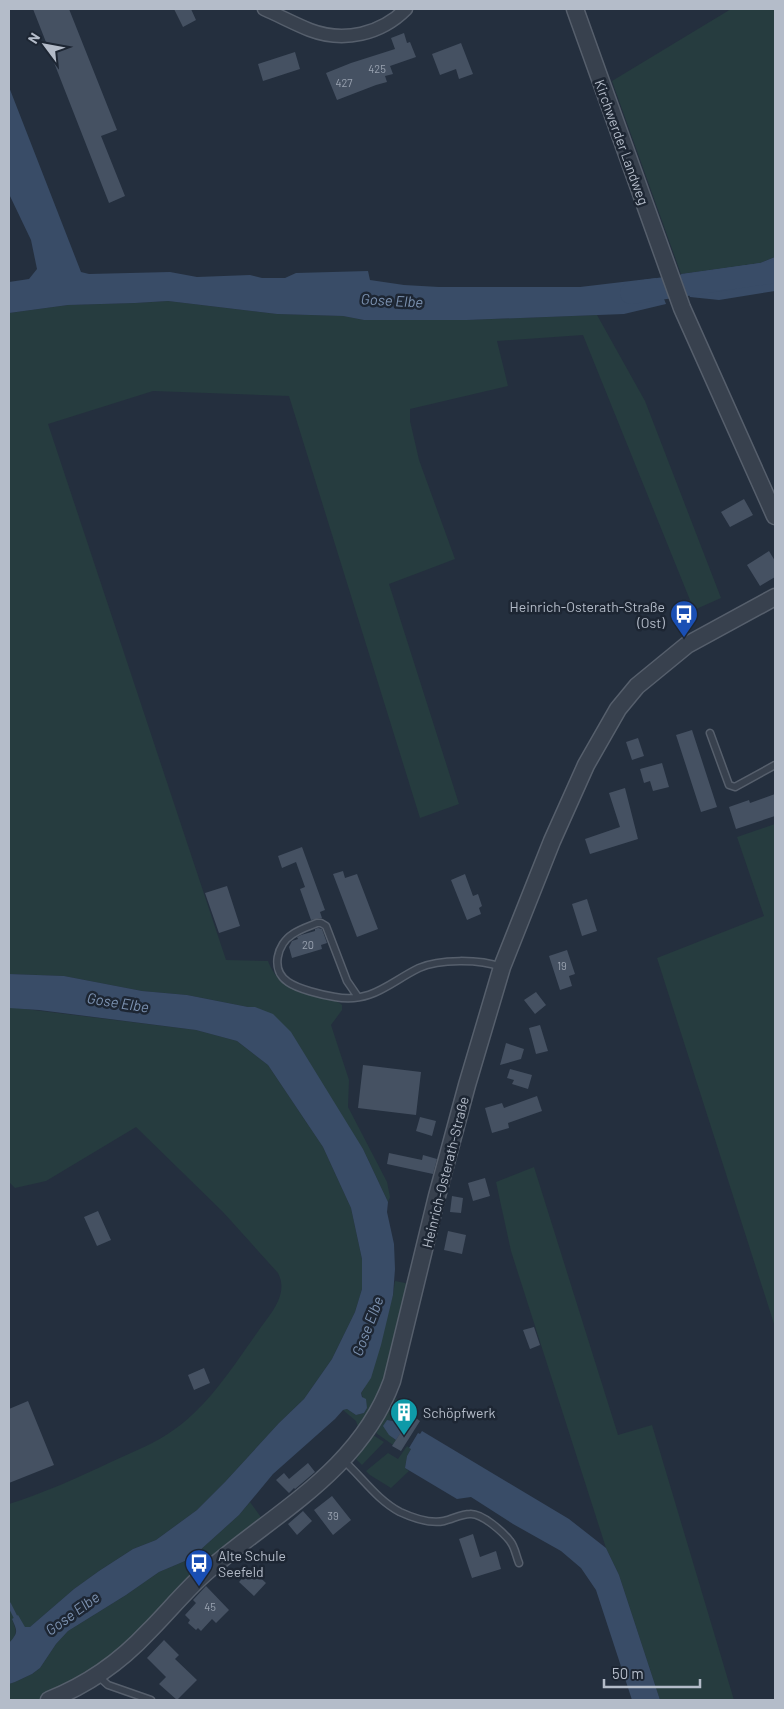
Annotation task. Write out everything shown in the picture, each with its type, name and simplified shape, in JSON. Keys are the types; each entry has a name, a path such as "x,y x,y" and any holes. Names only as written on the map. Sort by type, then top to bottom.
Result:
{"street":[{"path":"264,9 310,30 328,35 345,36 377,30 391,22 406,9"},
{"name":"Kirchwerder Landweg","path":"575,9 682,308 775,516"},
{"name":"Heinrich-Osterath-Straße","path":"49,1700 98,1675 132,1648 204,1574 314,1489 357,1444 376,1416 392,1381 437,1196 502,967 556,832 586,765 618,709 637,686 687,645 775,597"}],"lane":[{"path":"710,733 729,785 735,787 745,783 775,765"},
{"path":"358,997 347,982 326,926 317,923 292,934 283,943 278,953 278,966 286,981 335,997 358,997 376,993 418,968 431,964 468,962 490,963 502,967"},
{"path":"343,1460 374,1493 400,1512 432,1522 445,1521 471,1513 485,1518 511,1542 519,1563"},
{"path":"98,1675 108,1686 151,1700"}],"green space":[{"path":"731,9 775,9 775,257 760,263 681,274 612,81"},
{"path":"168,301 277,314 343,316 364,320 467,320 597,315 645,401 721,598 694,610 583,335 497,341 508,386 410,409 410,421 419,460 455,559 389,584 459,804 420,818 289,396 153,391 48,424 226,960 268,961 272,970 283,983 297,990 333,1000 342,1005 342,1010 331,1025 349,1080 348,1107 387,1182 390,1197 388,1202 363,1149 255,1007 187,995 142,991 64,976 9,974 9,313 68,305"},
{"path":"775,824 775,1327 657,958 764,916 737,837"},
{"path":"9,1007 196,1030 237,1041 268,1065 323,1147 351,1208 362,1259 362,1289 355,1312 332,1359 304,1399 279,1423 225,1482 197,1510 156,1540 133,1549 99,1571 74,1589 30,1627 25,1627 12,1619 16,1631 9,1643 9,1504 60,1485 144,1447 168,1434 188,1419 231,1370 273,1310 280,1296 281,1281 278,1273 223,1212 136,1127 46,1181 15,1188 9,1182"},
{"path":"534,1167 618,1435 652,1425 734,1700 660,1700 619,1575 606,1548 511,1251 496,1182"},
{"path":"395,1281 410,1284 385,1384 360,1429 356,1421 343,1410 347,1409 356,1415 364,1413 367,1408 361,1393 364,1389 393,1295"},
{"path":"396,1398 412,1415 406,1425 395,1420 387,1420 384,1426 396,1440 393,1445 376,1433"},
{"path":"373,1435 384,1442 362,1465 356,1459"},
{"path":"407,1446 411,1449 407,1456 405,1468 409,1471 391,1488 366,1471 388,1453 398,1459"},
{"path":"250,1502 263,1520 205,1562 185,1580 188,1583 117,1654 62,1689 39,1700 9,1700 9,1684 32,1674 40,1668 56,1644 68,1631 159,1572 185,1561 198,1552 239,1515"}],"water":[{"path":"9,87 81,272 89,274 170,272 197,277 250,275 262,278 285,278 296,273 368,271 370,280 404,285 439,287 580,287 656,278 666,304 624,314 467,320 364,320 343,316 277,314 168,301 68,305 9,313 9,282 29,279 37,269 31,240 9,194"},
{"path":"775,257 775,291 719,300 690,297 681,274 760,263"},
{"path":"9,974 64,976 142,991 187,995 255,1007 273,1014 291,1032 363,1149 388,1202 387,1212 394,1244 395,1269 393,1295 381,1345 371,1378 361,1393 362,1397 366,1399 367,1408 364,1413 356,1415 347,1409 343,1410 273,1474 239,1515 198,1552 185,1561 159,1572 68,1631 56,1644 40,1668 32,1674 9,1684 9,1643 16,1631 12,1619 18,1615 25,1627 30,1627 74,1589 99,1571 133,1549 156,1540 197,1510 304,1399 332,1359 355,1312 362,1289 362,1259 351,1208 323,1147 268,1065 237,1041 196,1030 39,1010 9,1008"},
{"path":"387,1420 406,1425 396,1440 389,1435 383,1426"},
{"path":"422,1431 569,1519 606,1548 619,1575 660,1700 632,1700 596,1590 581,1568 561,1551 513,1524 471,1497 457,1499 405,1468 407,1456 411,1449 409,1448 418,1433 420,1434"}],"building":[{"path":"33,9 69,9 117,130 101,136 125,196 109,203"},
{"path":"174,9 191,9 196,20 183,27"},
{"path":"404,33 407,43 410,42 416,57 390,66 393,74 385,76 387,82 337,100 326,73 395,49 391,38"},
{"path":"461,43 473,74 459,79 456,69 440,75 432,54"},
{"path":"295,52 300,69 263,81 258,64"},
{"path":"744,499 753,515 730,527 721,512"},
{"path":"769,551 775,561 775,577 760,586 747,565"},
{"path":"692,730 717,807 701,812 676,735"},
{"path":"638,738 644,756 632,760 626,742"},
{"path":"662,763 669,787 653,791 650,781 644,783 640,769"},
{"path":"625,788 638,839 590,854 585,839 620,827 609,793"},
{"path":"775,794 775,816 736,829 729,807 749,800 750,803"},
{"path":"302,847 325,910 320,912 322,918 311,920 300,889 305,887 296,862 282,868 278,856"},
{"path":"343,871 345,878 357,874 378,929 357,937 333,874"},
{"path":"465,874 473,896 478,894 482,906 479,908 481,914 467,920 451,880"},
{"path":"227,886 240,926 219,933 205,893"},
{"path":"587,899 597,931 582,936 572,904"},
{"path":"318,928 322,929 327,943 321,945 322,949 292,958 289,947 292,941"},
{"path":"567,950 575,974 569,976 572,986 560,990 549,956"},
{"path":"536,992 546,1005 535,1014 524,1000"},
{"path":"540,1025 548,1051 536,1054 529,1028"},
{"path":"506,1043 524,1049 521,1059 500,1065"},
{"path":"363,1065 421,1072 416,1115 358,1108"},
{"path":"510,1069 532,1075 528,1089 512,1084 514,1080 507,1078"},
{"path":"537,1096 542,1111 508,1123 509,1128 492,1133 485,1108 502,1103 504,1108"},
{"path":"420,1117 436,1121 432,1136 416,1131"},
{"path":"389,1153 422,1160 423,1155 437,1159 433,1174 387,1164"},
{"path":"485,1178 490,1196 473,1201 468,1183"},
{"path":"452,1196 463,1198 461,1213 450,1212"},
{"path":"98,1211 111,1240 97,1246 84,1217"},
{"path":"448,1231 466,1235 462,1254 444,1250"},
{"path":"534,1327 540,1345 530,1349 523,1330"},
{"path":"204,1368 210,1383 194,1390 188,1375"},
{"path":"28,1401 54,1465 9,1483 9,1409"},
{"name":"Schöpfwerk","path":"412,1415 420,1421 401,1451 392,1446"},
{"path":"308,1463 315,1472 289,1493 276,1480 284,1473 289,1479"},
{"path":"332,1496 351,1520 333,1535 314,1510"},
{"path":"303,1511 312,1521 297,1535 288,1524"},
{"path":"473,1534 480,1557 496,1551 501,1569 472,1578 459,1539"},
{"path":"251,1569 266,1583 254,1596 239,1582"},
{"path":"206,1586 229,1610 216,1623 212,1619 201,1631 198,1628 196,1630 188,1623 190,1620 185,1615 196,1603 193,1600"},
{"path":"164,1640 179,1655 175,1659 197,1680 177,1700 159,1684 166,1677 147,1658"}],"waterway":[{"name":"Gose Elbe","path":"631,293 769,273 775,270"},
{"path":"9,1604 17,1620"}],"place":[{"name":"Heinrich-Osterath-Straße (Ost)","path":"684,638"},
{"name":"Schöpfwerk","path":"404,1436"},
{"name":"Alte Schule Seefeld","path":"199,1587"}]}
